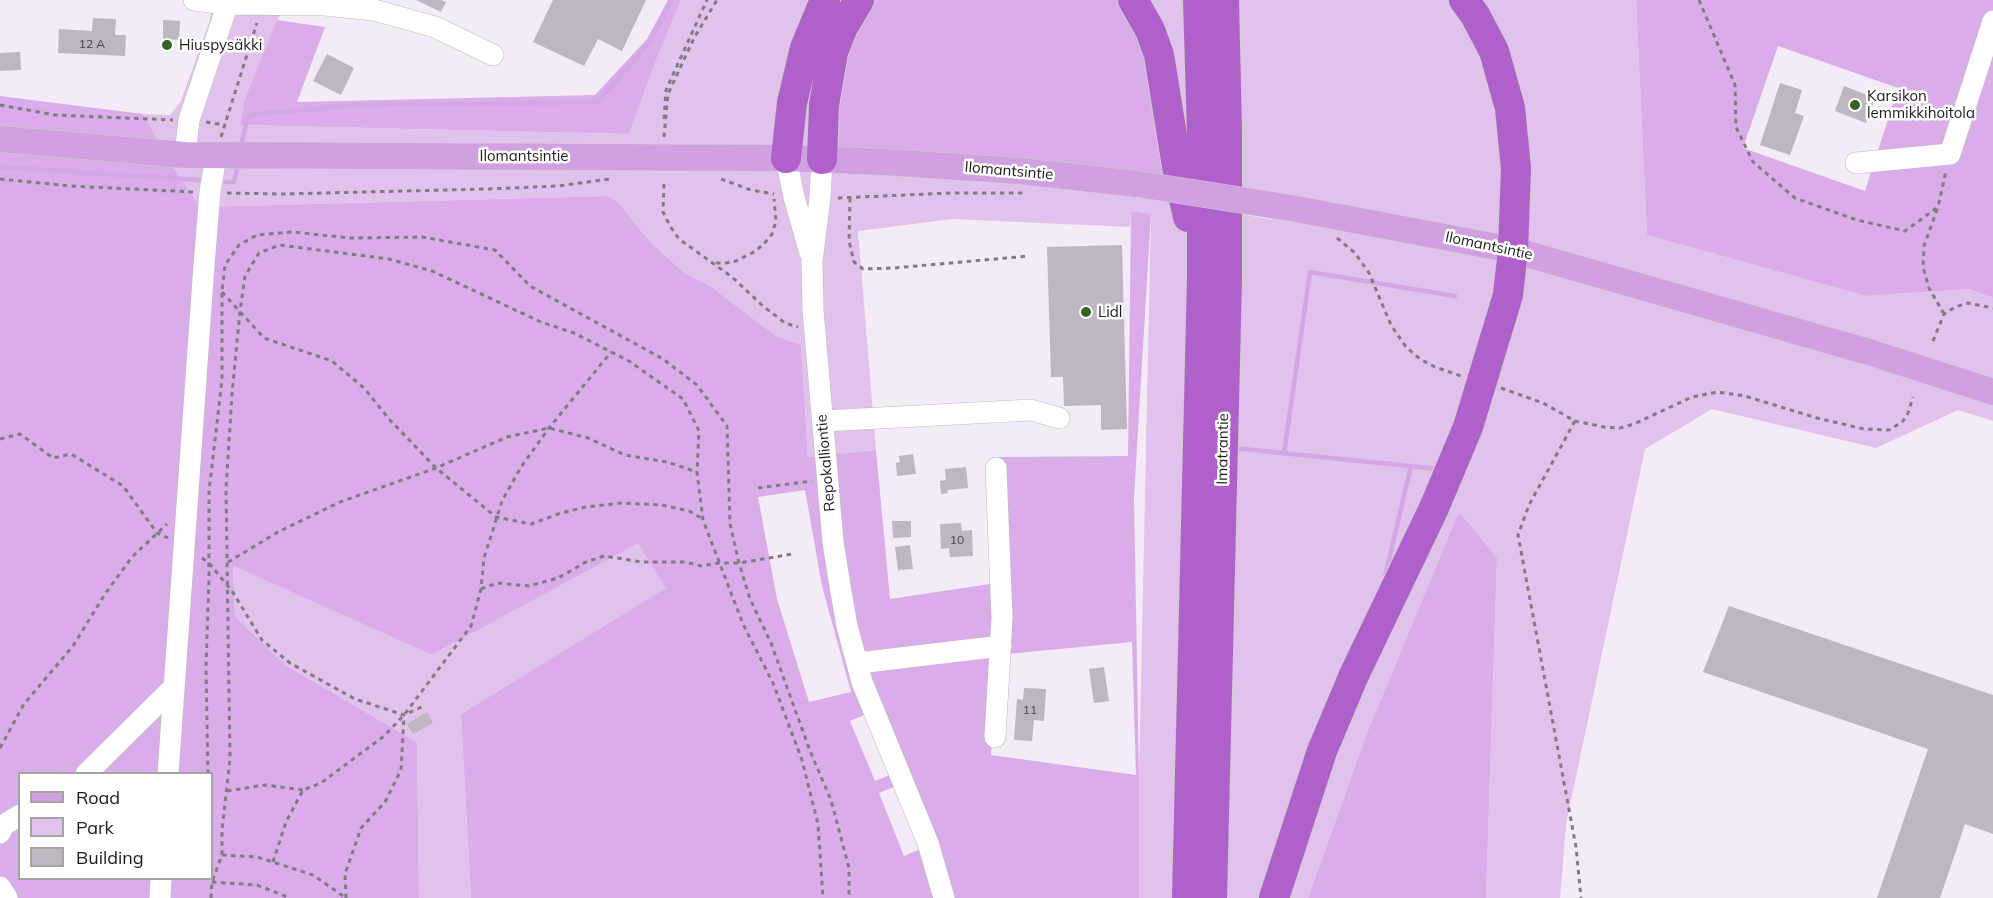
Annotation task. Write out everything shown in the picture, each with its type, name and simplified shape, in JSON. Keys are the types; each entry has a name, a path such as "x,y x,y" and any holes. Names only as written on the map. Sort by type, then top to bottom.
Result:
{"highway":[{"path":"786,158 792,104 805,48 825,0"},
{"path":"822,159 824,105 833,52 843,27 859,0"},
{"path":"1133,0 1150,30 1159,55 1178,172 1202,278"},
{"name":"Imatrantie","path":"1187,898 1202,278 1202,132 1198,0"},
{"name":"Imatrantie","path":"1212,898 1227,278 1224,0"},
{"path":"1274,898 1322,751 1354,675 1434,508 1468,427 1508,295 1513,250 1516,168 1510,108 1494,51 1475,15 1464,0"}],"main road":[{"name":"Ilomantsintie","path":"0,139 216,156 822,159 1020,171 1138,184 1292,207 1513,250 1872,353 1993,392"}],"street":[{"path":"194,0 263,5 325,5 374,10 435,27 493,55"},
{"path":"184,155 189,120 228,2"},
{"path":"1856,163 1950,154 1993,21"},
{"path":"168,772 210,192 216,156"},
{"name":"Repokalliontie","path":"786,158 784,195 812,261"},
{"name":"Repokalliontie","path":"822,159 820,198 812,261 813,310 833,542 847,626 862,682 928,843 944,898"},
{"path":"823,421 1031,410 1059,418"},
{"path":"995,737 1002,618 996,468"},
{"path":"858,663 1001,646"},
{"path":"88,772 174,687"},
{"path":"0,833 4,825 18,816"},
{"path":"160,898 161,880"},
{"path":"0,887 7,898"}],"path":[{"path":"707,0 666,90 664,139 668,94 694,38 717,0"},
{"path":"1699,0 1735,85 1736,127 1753,162 1796,198 1857,220 1905,231 1938,207"},
{"path":"216,156 263,5"},
{"path":"0,105 55,115 189,120"},
{"path":"1944,314 1929,288 1923,267 1924,246 1938,207 1950,154"},
{"path":"713,176 751,190 784,195 772,234 763,245 736,261 714,263"},
{"path":"0,179 71,186 283,194 558,186 620,177"},
{"path":"664,184 663,212 679,239 732,277 763,306 785,322 804,329"},
{"path":"820,198 950,193 1032,194"},
{"path":"850,198 849,241 854,262 862,269 1029,256"},
{"path":"208,772 206,667 209,491 222,380 222,292 225,265 239,245 257,235 292,232 350,238 422,237 495,249 530,286 663,359 697,384 727,426 730,524 739,563 750,599 771,643 810,751 831,800 849,868 849,898"},
{"path":"1332,235 1347,245 1369,273 1391,325 1406,347 1420,359 1435,367 1465,378"},
{"path":"213,878 222,855 222,830 230,759 226,489 240,311 245,276 259,253 280,244 389,259 432,271 541,322 574,333 629,361 683,399 699,431 697,472 703,520 743,624 773,683 802,760 818,824 823,898"},
{"path":"222,292 264,338 332,361 364,388 389,419 436,468 496,517 531,524 586,507 622,503 662,505 689,511 703,520"},
{"path":"1933,341 1944,314 1956,307 1968,303 1993,308"},
{"path":"227,791 265,785 303,790 321,783 384,736 404,715 471,627 481,589 484,558 496,517 520,467 611,352"},
{"path":"1500,388 1543,403 1575,421 1620,428 1647,419 1692,397 1717,392 1745,396 1817,418 1881,431 1889,430 1902,422 1913,397"},
{"path":"1575,421 1529,505 1518,535 1576,847 1581,898"},
{"path":"227,563 278,532 340,502 436,468 507,437 549,428 588,438 625,455 667,462 697,472"},
{"path":"0,439 20,434 53,458 71,454 123,486 157,533 186,547 209,563 228,585 262,640 290,663 355,699 404,715 424,706"},
{"path":"758,488 814,481 816,478"},
{"path":"0,747 24,704 73,646 105,594 132,557 188,506"},
{"path":"481,589 497,583 529,586 558,578 586,562 604,556 642,562 685,562 701,566 739,563 792,554"},
{"path":"346,898 345,874 361,828 385,802 401,770 404,715"},
{"path":"273,862 286,822 303,790"},
{"path":"222,855 257,857 313,875 346,898"},
{"path":"210,898 212,880 256,885 290,898"}],"green space":[{"path":"213,0 286,0 244,101 240,125 629,134 681,0 855,0 818,152 163,152 143,114 170,115 180,103 209,23"},
{"path":"1137,0 1456,0 1503,109 1508,239 1186,179"},
{"path":"1474,0 1636,0 1647,235 1866,296 1969,289 1993,298 1993,421 1958,410 1876,448 1712,409 1645,449 1566,824 1560,898 1486,898 1497,558 1364,741 1308,898 1139,898 1139,777 1151,214 1131,211 1130,227 952,219 858,231 876,450 808,457 801,345 776,336 710,286 685,273 650,242 619,203 608,196 199,207 166,156 883,167 1151,196 1156,200 1270,219 1283,210 1517,257 1522,192"},
{"path":"638,542 667,588 461,714 471,898 419,898 417,742 285,665 235,616 233,566 432,655"}],"shaded area":[{"path":"668,0 681,0 629,134 240,125 244,101 277,20 325,27 297,102 595,95 647,39"},
{"path":"865,0 1126,0 1133,10 1176,179 827,153 827,107"},
{"path":"1636,0 1993,0 1993,298 1969,289 1866,296 1647,235","holes":["1778,46 1898,88 1865,191 1743,148"]},
{"path":"0,96 143,114 166,156 200,207 608,196 619,203 650,242 685,273 710,286 776,336 801,345 808,457 876,450 890,599 1003,582 998,457 1128,456 1131,211 1151,214 1134,497 1139,898 471,898 461,714 666,588 638,543 432,655 233,566 235,616 285,665 417,742 419,898 0,898","holes":["805,490 822,586 851,692 809,702 777,599 758,497","1132,642 1136,775 991,755 996,655","871,712 897,772 875,781 850,721","901,784 926,847 904,856 879,793"]},
{"path":"1459,512 1497,558 1486,898 1308,898 1364,741"}],"building":[{"path":"416,0 441,0 446,2 441,12"},
{"path":"553,0 646,0 622,51 598,39 584,66 533,42"},
{"path":"93,18 116,19 115,35 126,35 125,56 58,53 59,29 92,31"},
{"path":"163,20 180,21 179,40 163,39"},
{"path":"20,52 21,70 0,71 0,53"},
{"path":"327,54 354,68 341,95 313,81"},
{"path":"1780,83 1802,90 1795,113 1804,116 1790,155 1760,145"},
{"name":"Karsikon lemmikkihoitola","path":"1844,86 1875,98 1866,123 1835,111"},
{"name":"Lidl","path":"1122,245 1127,429 1101,430 1101,405 1064,406 1063,377 1051,377 1047,247"},
{"path":"913,454 916,474 897,476 896,463 900,462 899,456"},
{"path":"966,467 968,488 947,490 948,493 941,494 940,481 946,480 945,469"},
{"path":"892,521 911,521 911,537 893,538"},
{"path":"961,523 962,531 972,530 973,556 950,557 949,548 941,549 940,524"},
{"path":"910,545 913,569 898,570 895,547"},
{"path":"1729,606 1993,695 1993,834 1965,824 1940,898 1877,898 1928,749 1703,672"},
{"path":"1104,667 1109,701 1094,703 1089,669"},
{"path":"1024,688 1046,689 1044,721 1034,720 1032,741 1014,740 1017,699 1023,700"},
{"path":"427,712 433,723 413,734 407,724"}],"waterway":[{"path":"242,142 248,115 358,105 598,102 650,42 672,0"},
{"path":"0,167 199,180"},
{"path":"225,182 234,182 237,170"},
{"path":"1284,453 1310,272 1455,296"},
{"path":"1233,448 1439,469"},
{"path":"1385,577 1411,466"}],"place":[{"name":"Hiuspysäkki","path":"167,45"},
{"name":"Karsikon lemmikkihoitola","path":"1855,105"},
{"name":"Lidl","path":"1086,312"}]}
